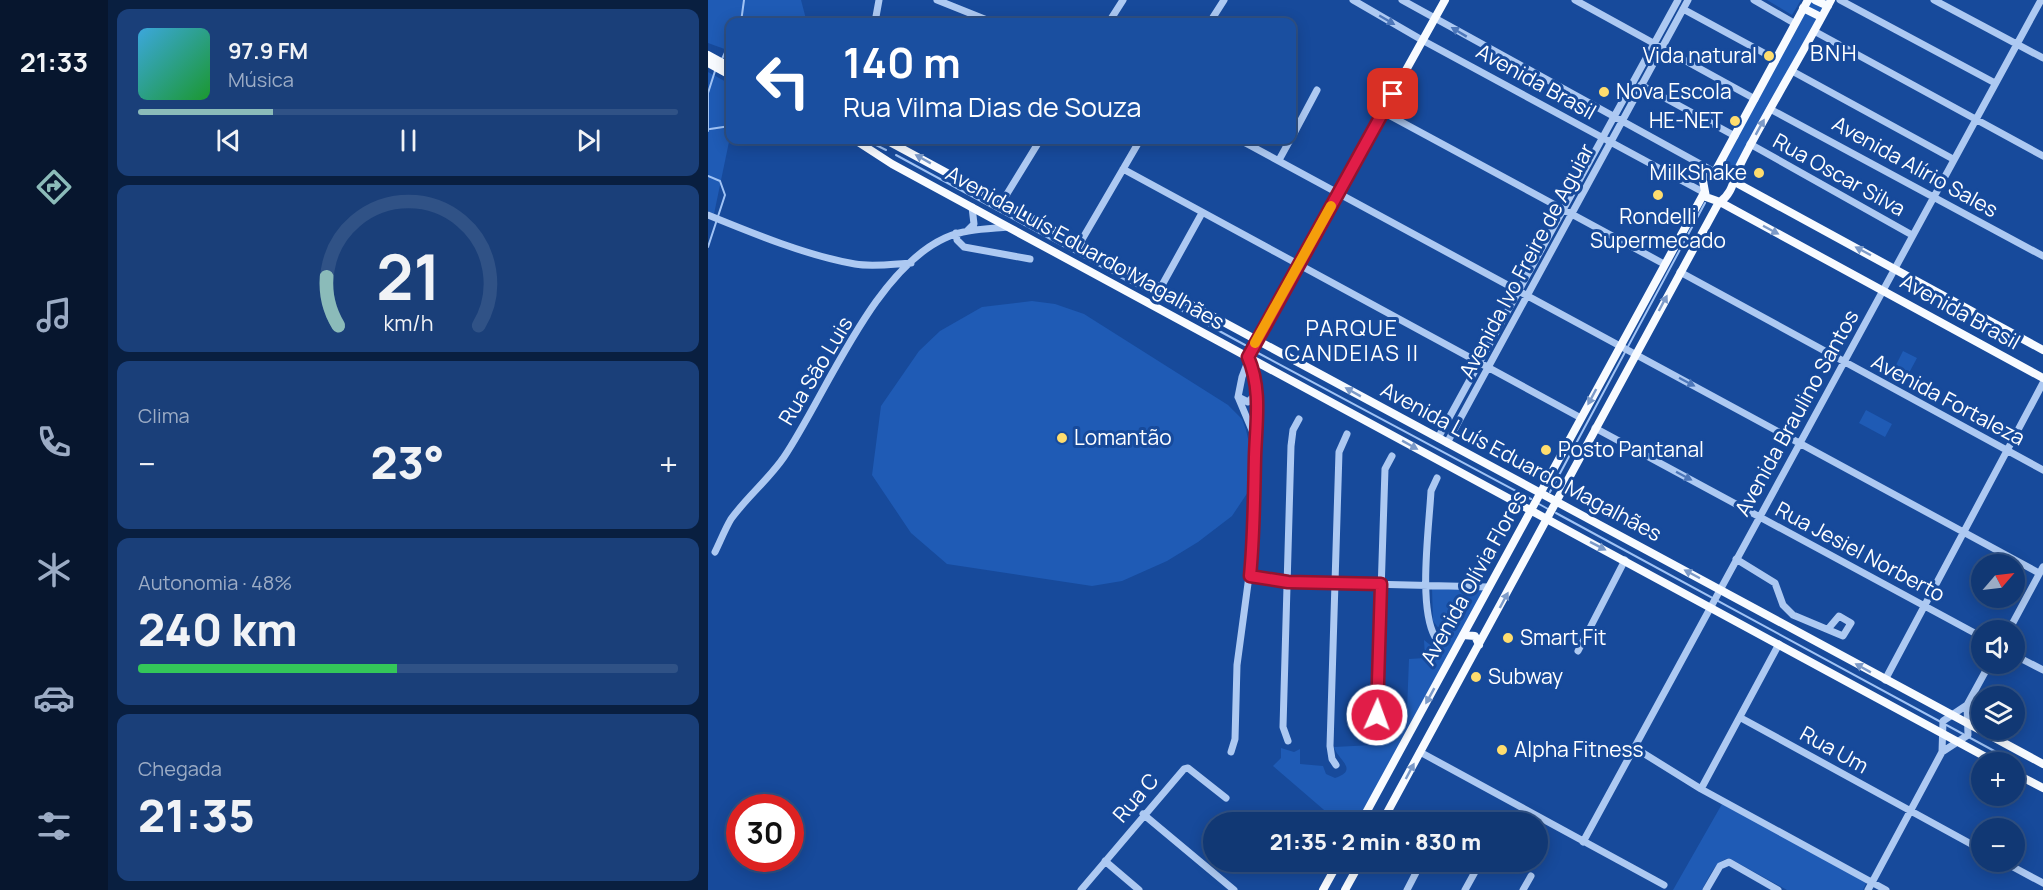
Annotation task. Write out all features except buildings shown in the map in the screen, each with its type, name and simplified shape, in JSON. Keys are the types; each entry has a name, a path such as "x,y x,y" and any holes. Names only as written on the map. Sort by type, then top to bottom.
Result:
{"main road":[{"path":"1257,338 1445,0"},
{"path":"1815,0 1829,3"},
{"name":"Avenida Olívia Flores","path":"1387,812 1719,202 1728,196 1750,144 1829,3"},
{"path":"1806,4 1821,17"},
{"name":"Avenida Olívia Flores","path":"1366,812 1703,192 1703,181 1714,170 1735,136 1774,59 1806,4"},
{"path":"708,58 726,65"},
{"path":"708,58 726,72"},
{"name":"Avenida Luís Eduardo Magalhães","path":"861,144 892,164 1248,359 1531,511 1712,604 1779,644 1978,752"},
{"name":"Avenida Luís Eduardo Magalhães","path":"895,144 1257,338 1949,716 2043,764"},
{"path":"892,164 892,154 901,147"},
{"name":"Avenida Brasil","path":"1714,170 1725,171 1733,180 2043,350"},
{"name":"Avenida Brasil","path":"1703,192 1713,201 1719,202 2043,378"},
{"path":"1473,617 1481,626 1491,623"},
{"path":"1463,634 1475,636 1479,645"},
{"path":"2025,779 2043,788"},
{"path":"1323,890 1333,872"},
{"path":"1345,890 1355,872"}],"street":[{"path":"876,18 879,0"},
{"path":"937,0 982,18"},
{"path":"1112,18 1123,0"},
{"path":"1213,18 1224,0"},
{"path":"1355,1 1367,0"},
{"name":"Avenida Brasil","path":"1402,0 1714,170"},
{"path":"1575,0 1755,99"},
{"name":"Avenida Ivo Freire de Aguiar","path":"1618,119 1654,42 1678,0"},
{"name":"Avenida Ivo Freire de Aguiar","path":"1438,438 1564,209 1641,85 1688,0"},
{"path":"1754,0 1794,22"},
{"path":"1840,0 1995,83"},
{"path":"1934,0 2043,58"},
{"name":"Avenida Braulino Santos","path":"1583,842 2041,0"},
{"name":"Avenida Brasil","path":"1355,1 1422,40 1703,192"},
{"path":"1683,9 1774,59"},
{"path":"1814,31 2043,156"},
{"path":"1792,71 1953,159"},
{"path":"1641,85 1735,136"},
{"path":"1296,129 1317,90"},
{"name":"Avenida Alírio Sales","path":"1770,109 1851,150 1933,198 2043,256"},
{"path":"1383,112 1664,264"},
{"name":"Avenida Ivo Freire de Aguiar","path":"1447,443 1571,213 1606,140"},
{"path":"1002,202 1038,144"},
{"path":"1080,243 1138,144"},
{"path":"1248,144 1527,294 1635,355 2041,570 2014,620"},
{"path":"1279,160 1288,144"},
{"name":"Rua Oscar Silva","path":"1750,144 1912,235"},
{"path":"1123,169 1581,418"},
{"path":"967,231 974,224 972,207"},
{"path":"1161,286 1202,213"},
{"path":"709,216 764,237 849,263 871,265 911,263"},
{"name":"Rua São Luis","path":"716,552 730,520 784,457 873,308 911,263 933,244 956,233 1008,228"},
{"path":"956,233 957,240 964,247 1030,259"},
{"name":"Avenida Fortaleza","path":"1680,273 2043,470"},
{"path":"1256,440 1238,397 1248,359 1257,338"},
{"path":"1231,752 1235,739 1239,655 1254,539 1257,393 1248,359"},
{"path":"1885,680 1926,607 2043,383"},
{"path":"1238,397 1248,402 1257,393"},
{"path":"1288,741 1282,727 1292,446 1293,430 1299,419"},
{"name":"Rua Jesiel Norberto","path":"1595,428 1971,631"},
{"path":"1336,765 1330,753 1338,452 1347,435"},
{"path":"1382,727 1377,715 1385,469 1392,456"},
{"path":"1435,637 1428,622 1426,585 1431,492 1437,478"},
{"path":"1736,559 1775,583 1783,605 1793,615 1828,629"},
{"path":"1578,651 1625,560"},
{"path":"1250,576 1288,582 1489,587"},
{"path":"1701,789 1779,644"},
{"path":"2025,661 2043,670"},
{"path":"1870,886 1942,752 1941,731 1949,716 1967,705 1984,674"},
{"path":"1942,752 1961,742 1969,725 1967,705"},
{"name":"Rua Um","path":"1741,718 1971,844"},
{"path":"1635,748 1701,789 1870,886 1886,890"},
{"path":"1420,752 1664,885"},
{"name":"Rua C","path":"1081,890 1143,814 1184,769 1188,768 1226,798"},
{"path":"1143,814 1234,890"},
{"path":"1105,861 1139,890"},
{"path":"1706,890 1724,862 1729,862 1774,889"},
{"path":"1407,890 1416,872"},
{"path":"1465,890 1475,872"},
{"path":"2022,872 2043,883"},
{"path":"1523,890 1531,876"}],"shaded area":[{"path":"708,0 801,0 806,18 726,18 726,50 708,43"},
{"path":"1767,0 1801,0 1792,15"},
{"path":"1808,0 1829,0 1732,179 1725,171 1715,170"},
{"path":"708,72 726,82 726,144 729,144 714,214 708,211"},
{"name":"Lomantão","path":"1032,301 1055,304 1084,314 1228,405 1242,419 1246,430 1250,447 1248,492 1232,516 1198,542 1167,561 1122,581 1092,586 947,564 911,533 872,475 881,406 919,351 940,331 982,307"},
{"path":"1903,351 1917,358 1902,386 1889,379"},
{"path":"1866,410 1892,424 1885,437 1859,423"},
{"path":"1432,588 1480,588 1483,591 1362,812 1326,812 1273,766 1281,758 1281,748 1294,752 1300,749 1300,764 1323,766 1326,774 1335,778 1342,775 1346,768 1334,747 1373,745 1373,735 1381,738 1388,737 1393,726 1388,713 1407,711 1409,659 1425,658 1424,640 1434,648 1444,641 1444,635 1433,621"},
{"path":"1722,804 1867,881 1863,890 1787,890 1729,858 1716,866 1702,890 1673,890"}],"waterway":[{"path":"742,18 744,0"},
{"path":"721,61 726,50"},
{"path":"708,131 708,93 715,71"},
{"path":"710,129 726,127"},
{"path":"874,144 886,150"},
{"path":"896,155 1245,345"},
{"path":"708,176 720,181 725,195 708,247"},
{"path":"1550,492 1705,203"},
{"path":"1258,353 1531,499"},
{"path":"1539,504 1548,509"},
{"path":"1556,513 1996,752"}],"slow traffic":[{"path":"1255,343 1331,206"}],"place":[{"name":"Vida natural","path":"1769,56"},
{"name":"Nova Escola","path":"1604,92"},
{"name":"HE-NET","path":"1735,121"},
{"name":"MilkShake","path":"1759,173"},
{"name":"Rondelli Supermecado","path":"1658,195"},
{"name":"Lomantão","path":"1062,438"},
{"name":"Posto Pantanal","path":"1546,450"},
{"name":"Smart Fit","path":"1508,638"},
{"name":"Subway","path":"1476,677"},
{"name":"Alpha Fitness","path":"1502,750"}],"district":[{"name":"BNH","path":"1834,53"},
{"name":"PARQUE CANDEIAS II","path":"1352,340"}],"route":[{"path":"1377,715 1381,584 1288,582 1250,576 1254,539 1258,417 1256,385 1248,357 1393,94"}]}
